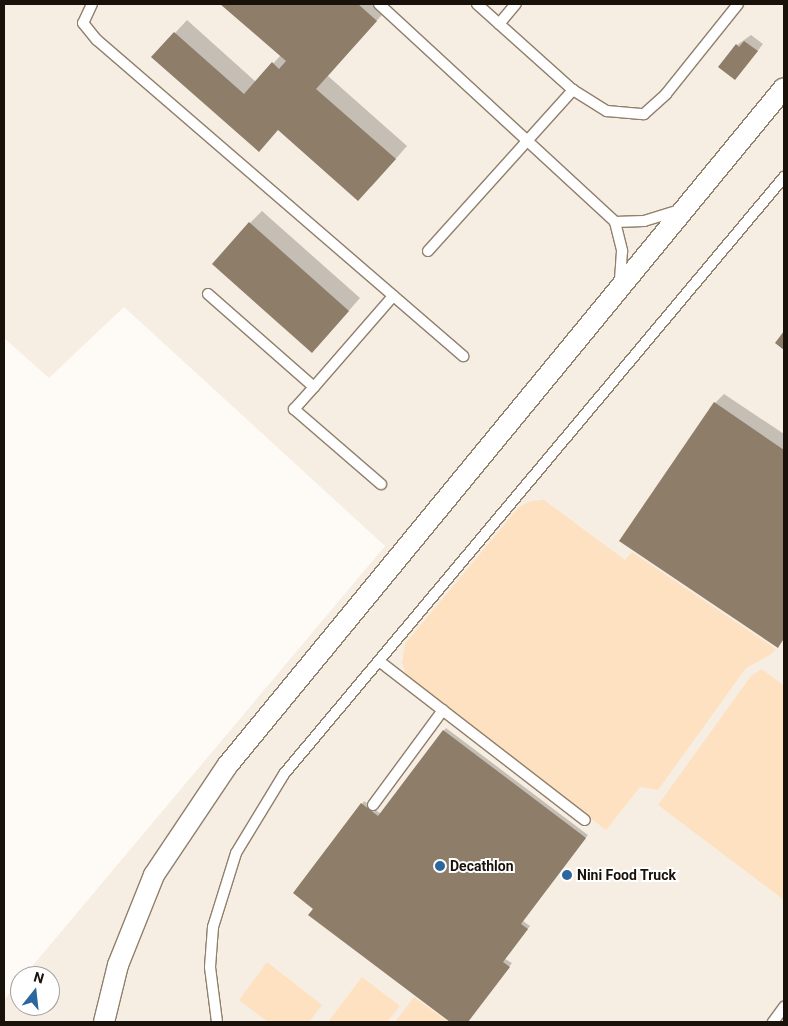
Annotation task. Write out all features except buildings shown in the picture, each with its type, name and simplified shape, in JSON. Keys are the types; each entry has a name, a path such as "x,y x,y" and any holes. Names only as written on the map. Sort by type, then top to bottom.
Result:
{"street":[{"path":"104,1022 118,965 136,916 173,842 207,793 418,530 784,88"}],"lane":[{"path":"92,4 83,23 97,40 463,356"},
{"path":"379,4 615,222 622,251 620,286"},
{"path":"477,4 572,90 607,111 644,114 666,94 739,4"},
{"path":"499,24 516,4"},
{"path":"428,251 572,90"},
{"path":"217,1022 210,968 213,927 236,853 284,774 784,177"},
{"path":"615,222 644,220 684,209"},
{"path":"208,294 314,386"},
{"path":"381,484 294,409 393,296"},
{"path":"379,661 585,820"},
{"path":"373,805 443,710"},
{"path":"773,1022 784,1007"}],"shaded area":[{"path":"4,4 784,4 784,1022 4,1022 4,1000 10,993 10,1016 60,1016 60,966 32,966 385,546 124,307 49,378 4,338"},
{"path":"544,500 625,560 632,552 776,649 770,655 746,668 658,790 640,787 606,830 408,679 402,663 405,644 519,507 531,501"},
{"path":"762,669 784,686 784,900 658,805 751,676"},
{"path":"267,962 322,1005 309,1022 268,1022 239,1000"},
{"path":"362,977 400,1006 387,1022 328,1022"},
{"path":"414,997 448,1022 395,1022"}],"place":[{"name":"Decathlon","path":"440,866"},
{"name":"Nini Food Truck","path":"567,875"}]}
